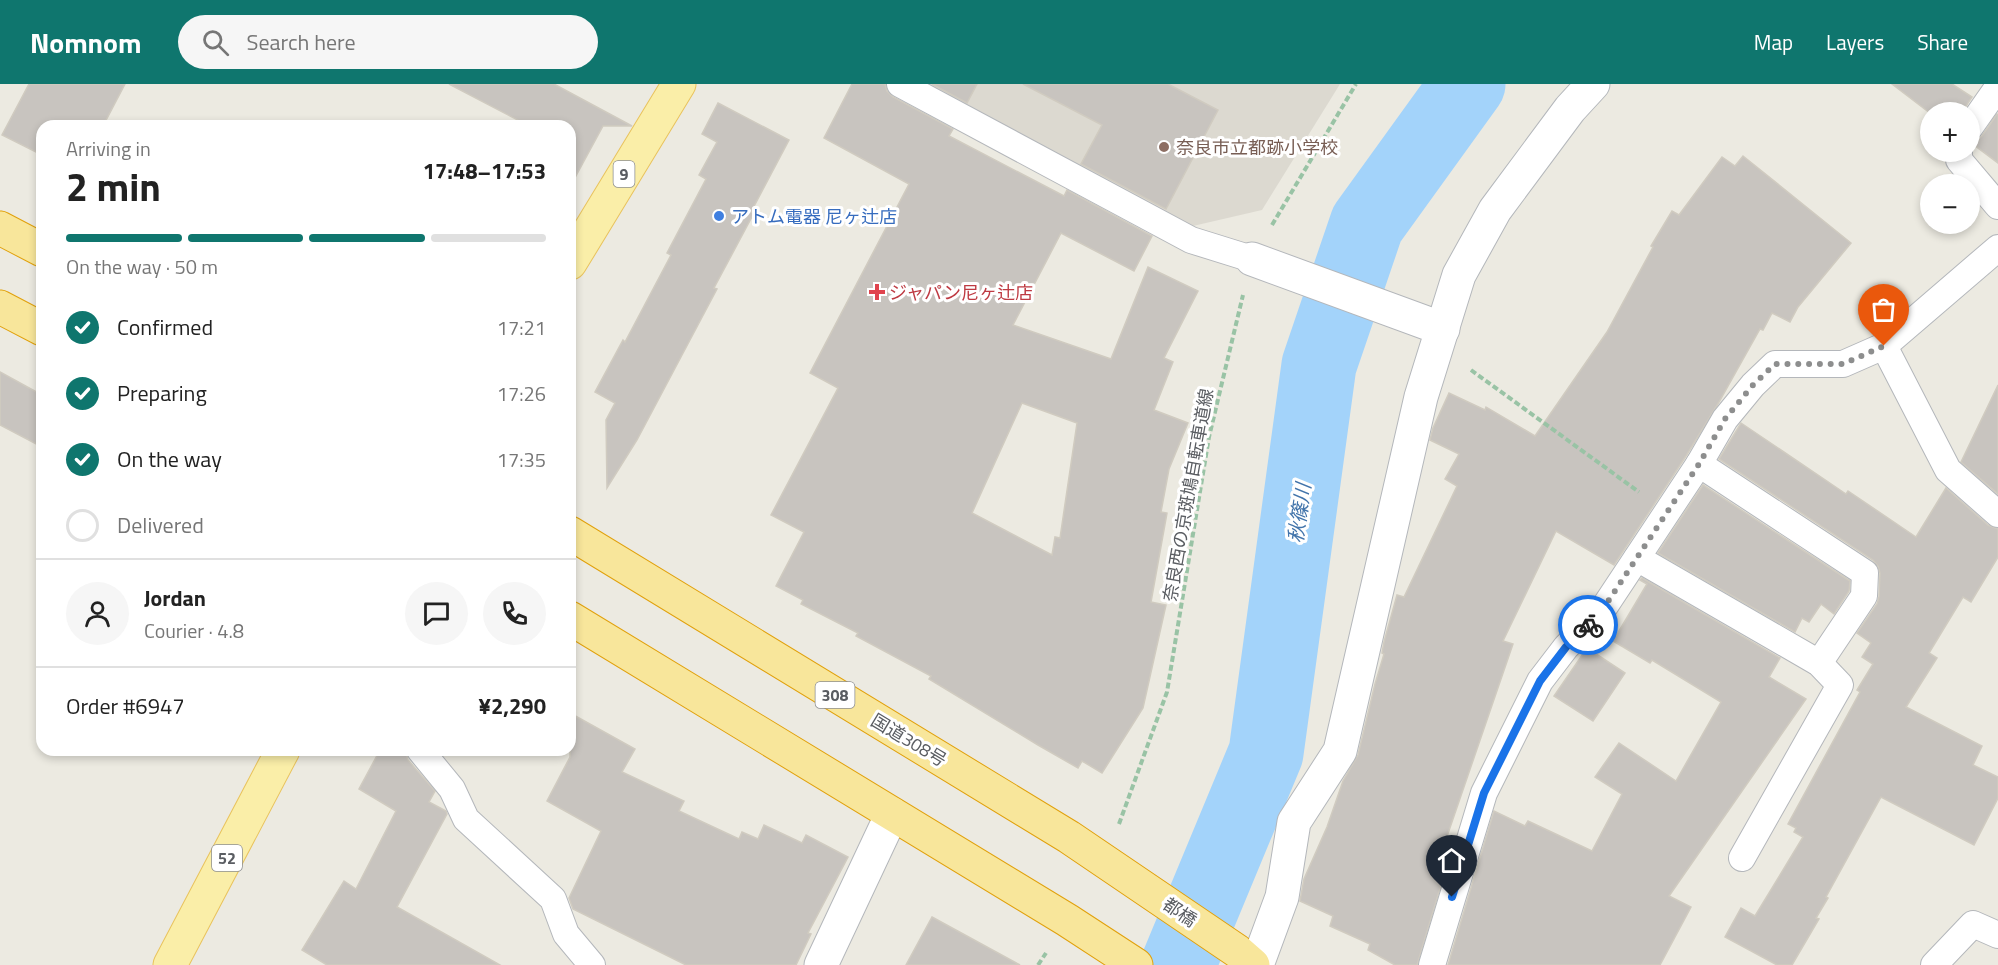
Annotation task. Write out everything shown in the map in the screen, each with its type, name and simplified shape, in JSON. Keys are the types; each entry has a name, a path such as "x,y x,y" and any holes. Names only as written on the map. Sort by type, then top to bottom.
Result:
{"highway":[{"path":"0,228 36,247"},
{"path":"0,307 36,326"},
{"name":"国道308号","path":"576,538 1111,865"},
{"path":"576,622 1081,929 1136,965"},
{"name":"都橋","path":"1111,865 1249,960"}],"main road":[{"name":"9","path":"576,253 679,84"},
{"name":"52","path":"170,965 281,756"}],"street":[{"path":"1249,960 1282,897 1294,822 1340,751 1437,333 1459,275 1495,210 1570,109 1593,84"},
{"path":"1258,261 1437,333"},
{"path":"821,965 892,814"}],"lane":[{"path":"900,84 1191,240 1258,261"},
{"path":"1980,113 1998,87"},
{"path":"1961,162 1998,206"},
{"path":"1432,965 1484,793 1540,681 1566,647 1601,612 1699,464 1725,419 1753,385 1775,364 1843,364 1884,346 1998,248"},
{"path":"1884,346 1948,470 1998,514"},
{"path":"1699,464 1865,573 1864,596 1819,663"},
{"path":"1637,558 1819,663 1840,685 1742,858"},
{"path":"425,756 452,789 466,819 553,899 566,934 592,965"},
{"path":"1934,965 1973,924 1998,935"}],"path":[{"name":"奈良西の京斑鳩自転車道線","path":"1111,865 1122,819 1167,692 1209,437 1258,261 1356,84"},
{"path":"1437,333 1667,512"}],"shaded area":[{"name":"奈良市立都跡小学校","path":"912,84 1340,84 1262,210 1180,229"}],"building":[{"path":"29,84 125,84 106,120 36,120 36,152 2,135"},
{"path":"449,84 554,84 632,126 603,126 576,176 576,120 518,120"},
{"path":"852,84 885,84 887,91 893,97 953,129 949,136 1064,196 1067,190 1152,236 1134,271 1061,233 1013,325 1111,359 1148,267 1198,291 1164,358 1173,362 1154,410 1188,423 1169,469 1161,512 1167,513 1151,602 1166,605 1143,708 1102,773 1082,761 1078,768 929,679 931,676 856,636 858,633 801,604 803,600 776,586 804,532 771,515 838,388 810,373 909,184 824,138","holes":["1022,403 1077,423 1060,538 1055,537 1052,555 972,513"]},
{"path":"932,84 977,84 967,103"},
{"path":"1023,84 1168,84 1218,110 1166,209 1081,164 1102,125"},
{"path":"1892,84 1952,84 1972,97 1969,102 1920,102 1920,105"},
{"path":"718,103 789,140 714,288 717,289 637,440 607,488 606,420 615,403 595,392 623,340 625,342 671,255 667,253 706,179 699,175 717,142 702,134"},
{"path":"1997,114 1998,163 1980,150 1982,136"},
{"path":"1743,156 1851,243 1798,307 1790,322 1772,313 1763,330 1760,329 1686,456 1614,565 1556,531 1503,641 1513,644 1442,851 1450,855 1417,965 1395,965 1368,950 1370,944 1330,926 1333,916 1300,901 1304,879 1327,827 1343,781 1358,755 1397,595 1404,597 1457,486 1445,479 1459,454 1430,440 1433,428 1449,393 1485,410 1486,407 1535,436 1607,332 1653,247 1651,246 1672,211 1679,215 1722,157 1735,166"},
{"path":"0,372 36,392 36,444 0,425"},
{"path":"1998,385 1998,494 1961,462"},
{"path":"1741,423 1846,494 1848,491 1916,537 1946,488 1988,525 1998,529 1998,557 1971,602 1963,597 1929,653 1937,658 1906,707 1982,746 1973,765 1998,777 1998,798 1974,845 1881,797 1826,897 1828,898 1816,918 1819,919 1792,965 1777,965 1725,937 1741,908 1755,916 1803,837 1794,832 1796,828 1788,824 1860,692 1857,690 1873,664 1862,657 1871,643 1857,633 1877,604 1880,573 1873,560 1719,459"},
{"path":"1703,485 1850,581 1849,591 1834,614 1821,604 1809,622 1802,618 1795,632 1658,553"},
{"path":"1642,578 1780,658 1769,677 1806,699 1669,896 1691,907 1660,965 1448,965 1494,811 1525,826 1528,821 1592,851 1622,794 1595,777 1619,743 1676,781 1721,702 1652,660 1650,663 1613,641 1647,584 1640,580"},
{"path":"1587,648 1625,673 1593,721 1554,696"},
{"path":"576,716 635,749 622,772 684,801 679,811 739,839 742,832 758,839 764,825 802,843 806,835 848,857 808,933 811,934 796,965 686,965 573,909 569,898 601,831 547,801 570,757 576,756"},
{"path":"377,756 407,756 435,791 429,802 446,811 447,814 397,907 500,965 327,965 302,950 344,881 356,889 396,811 359,789"},
{"path":"932,917 1020,965 906,965"}],"waterway":[{"name":"秋篠川","path":"1178,965 1266,753 1319,365 1367,224 1468,84"}],"way so far":[{"path":"1588,625 1601,612 1613,594 1699,464 1725,419 1753,385 1775,364 1843,364 1884,346"}],"place":[{"name":"奈良市立都跡小学校","path":"1164,147"},
{"name":"アトム電器 尼ヶ辻店","path":"719,216"},
{"name":"ジャパン尼ヶ辻店","path":"877,292"}],"route":[{"path":"1452,897 1484,793 1540,681 1566,647 1588,625"}]}
